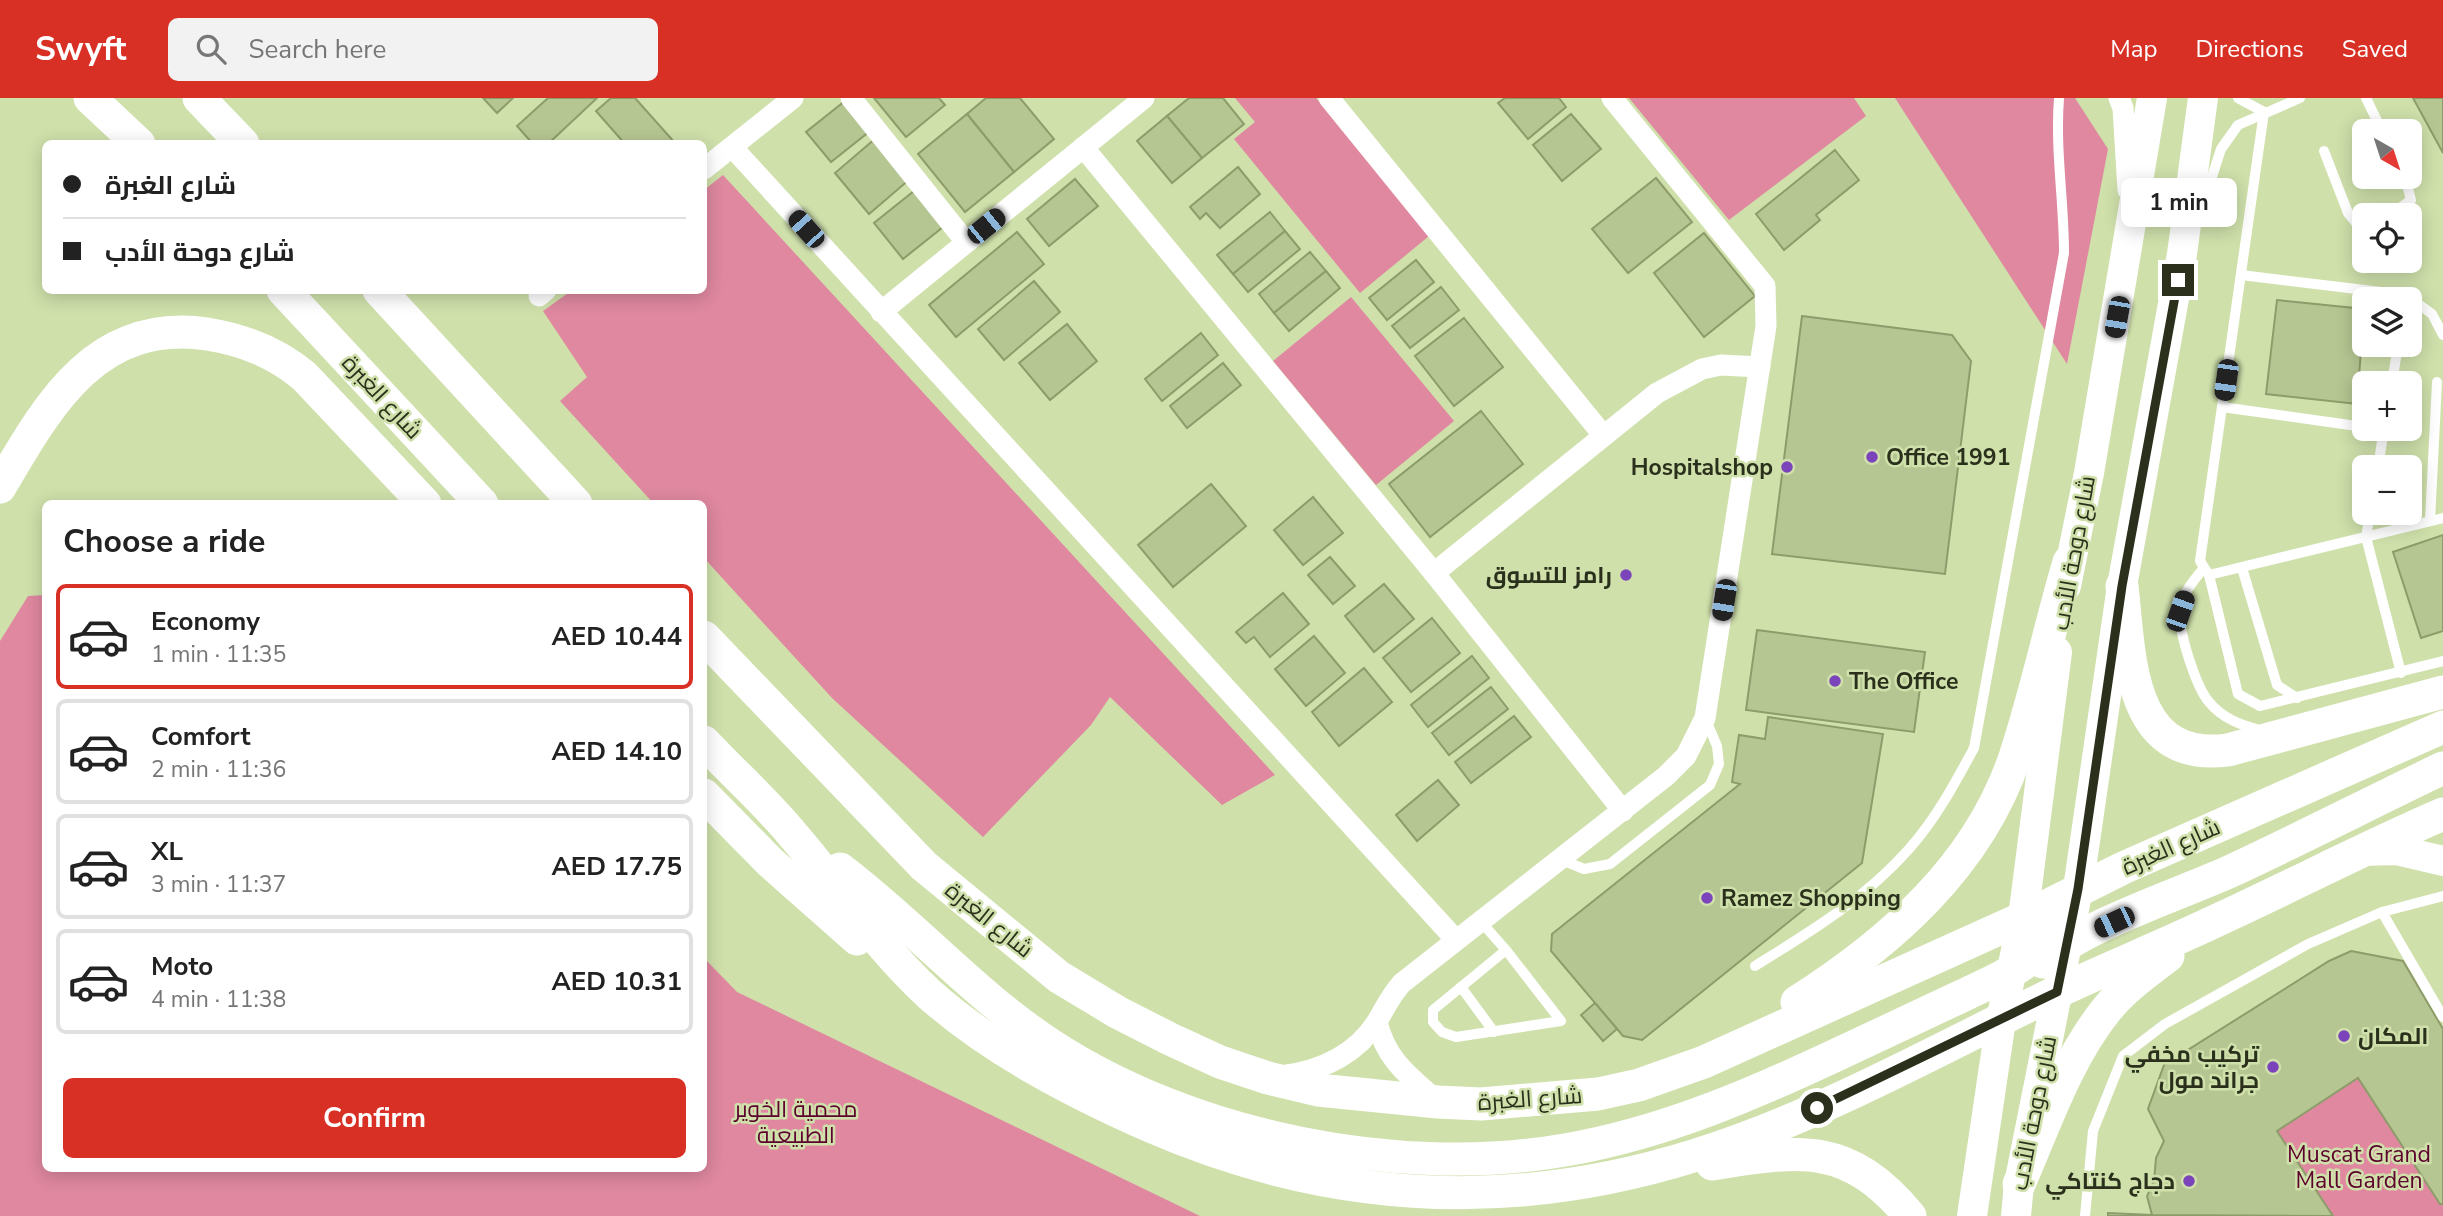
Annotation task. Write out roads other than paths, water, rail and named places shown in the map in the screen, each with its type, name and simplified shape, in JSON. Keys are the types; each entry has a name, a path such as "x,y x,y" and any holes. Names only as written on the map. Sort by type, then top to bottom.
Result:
{"main road":[{"path":"90,98 135,140"},
{"path":"199,98 239,140"},
{"name":"شارع دوحة الأدب","path":"1972,1216 2001,1020 2023,918 2069,562 2089,473 2131,239 2152,98"},
{"name":"شارع دوحة الأدب","path":"2018,1200 2057,992 2079,939 2078,889 2122,586 2182,254 2203,98"},
{"name":"شارع الغبرة","path":"287,294 478,500"},
{"path":"383,294 572,500"},
{"path":"0,487 49,408 68,384 91,363 145,335 171,332 229,338 261,348 285,361 304,376 421,500"},
{"path":"1704,1062 1844,971 1882,941 1935,890 1972,844 1995,803 2014,758 2069,562"},
{"path":"2122,586 2133,683 2141,706 2170,738 2209,753 2443,692"},
{"name":"شارع الغبرة","path":"707,640 924,866 1059,977 1160,1034 1220,1062 1268,1078 1318,1090 1438,1102 1481,1104 1598,1094 1639,1085 1704,1062 2023,918 2078,889 2443,727"},
{"path":"707,745 791,832 848,904 928,993"},
{"path":"2001,1020 2027,977 2079,939 2232,870 2443,768"},
{"path":"707,798 770,862 833,919 1014,1055 1123,1114 1229,1157 1294,1176 1410,1194 1468,1194 1528,1190 1781,1153 1807,1153 1837,1159 1871,1177 1910,1216"},
{"path":"1634,1173 1697,1155 1817,1108 2057,992 2208,925 2443,814"},
{"path":"791,832 847,874 996,1004 1051,1045 1108,1077 1226,1124 1289,1140 1356,1152 1417,1157 1491,1157 1563,1150 1635,1134 1706,1111 1781,1081 2011,972 2052,937 2078,889"},
{"path":"2361,851 2396,850 2443,861"},
{"path":"2018,1200 2073,1061 2107,1009 2148,971 2208,925"},
{"path":"2079,939 2081,958 2094,971 2106,970"}],"street":[{"path":"707,167 793,98"},
{"path":"851,98 966,242"},
{"path":"881,312 1143,98"},
{"path":"1329,98 1604,435"},
{"path":"1268,1078 1294,1075 1336,1061 1377,1022 1388,999 1402,983 1562,860 1686,756 1705,718 1760,367 1768,306 1765,286 1612,98"},
{"path":"2119,98 2123,108 2131,239"},
{"path":"732,147 1456,940"},
{"path":"1083,147 1434,573 1623,811"},
{"path":"1434,573 1657,393 1702,369 1721,365 1760,367"},
{"path":"1377,1022 1382,1045 1404,1072 1438,1102"}],"lane":[{"path":"1755,967 1860,897 1910,848 1952,789 1974,748 2063,253 2064,197 2056,142 2059,98"},
{"path":"2238,98 2264,112"},
{"path":"2182,254 2203,207 2221,149 2238,125 2300,98"},
{"path":"2366,98 2376,119"},
{"path":"2264,112 2200,561 2206,572 2238,694 2260,706 2443,661"},
{"path":"2324,151 2352,218"},
{"path":"2241,275 2352,290"},
{"path":"2422,307 2432,314 2443,335"},
{"path":"2430,521 2437,382"},
{"path":"2222,407 2352,425"},
{"path":"2280,736 2235,723 2208,702 2191,664 2180,611 2188,588 2206,572 2242,568 2443,518"},
{"path":"2368,525 2366,537 2401,673"},
{"path":"2242,568 2277,685 2297,698"},
{"path":"1562,860 1584,869 1609,864 1710,785 1719,764 1717,746 1705,718"},
{"path":"2085,1216 2093,1131 2123,1056 2165,1024 2308,944 2382,912 2443,896"},
{"path":"2382,912 2443,1017"},
{"path":"1482,923 1506,950 1561,1021 1456,1037 1441,1032 1433,1022 1433,1010 1506,950"},
{"path":"1461,987 1493,1032"}],"place":[{"name":"Office 1991","path":"1872,457"},
{"name":"Hospitalshop","path":"1787,467"},
{"name":"رامز للتسوق","path":"1626,575"},
{"name":"The Office","path":"1835,681"},
{"name":"Ramez Shopping","path":"1707,898"},
{"name":"المكان","path":"2344,1036"},
{"name":"تركيب مخفي جراند مول","path":"2273,1067"},
{"name":"دجاج كنتاكي","path":"2189,1181"}],"park label":[{"name":"محمية الخوير الطبيعية","path":"796,1122"},
{"name":"Muscat Grand Mall Garden","path":"2359,1167"}]}
